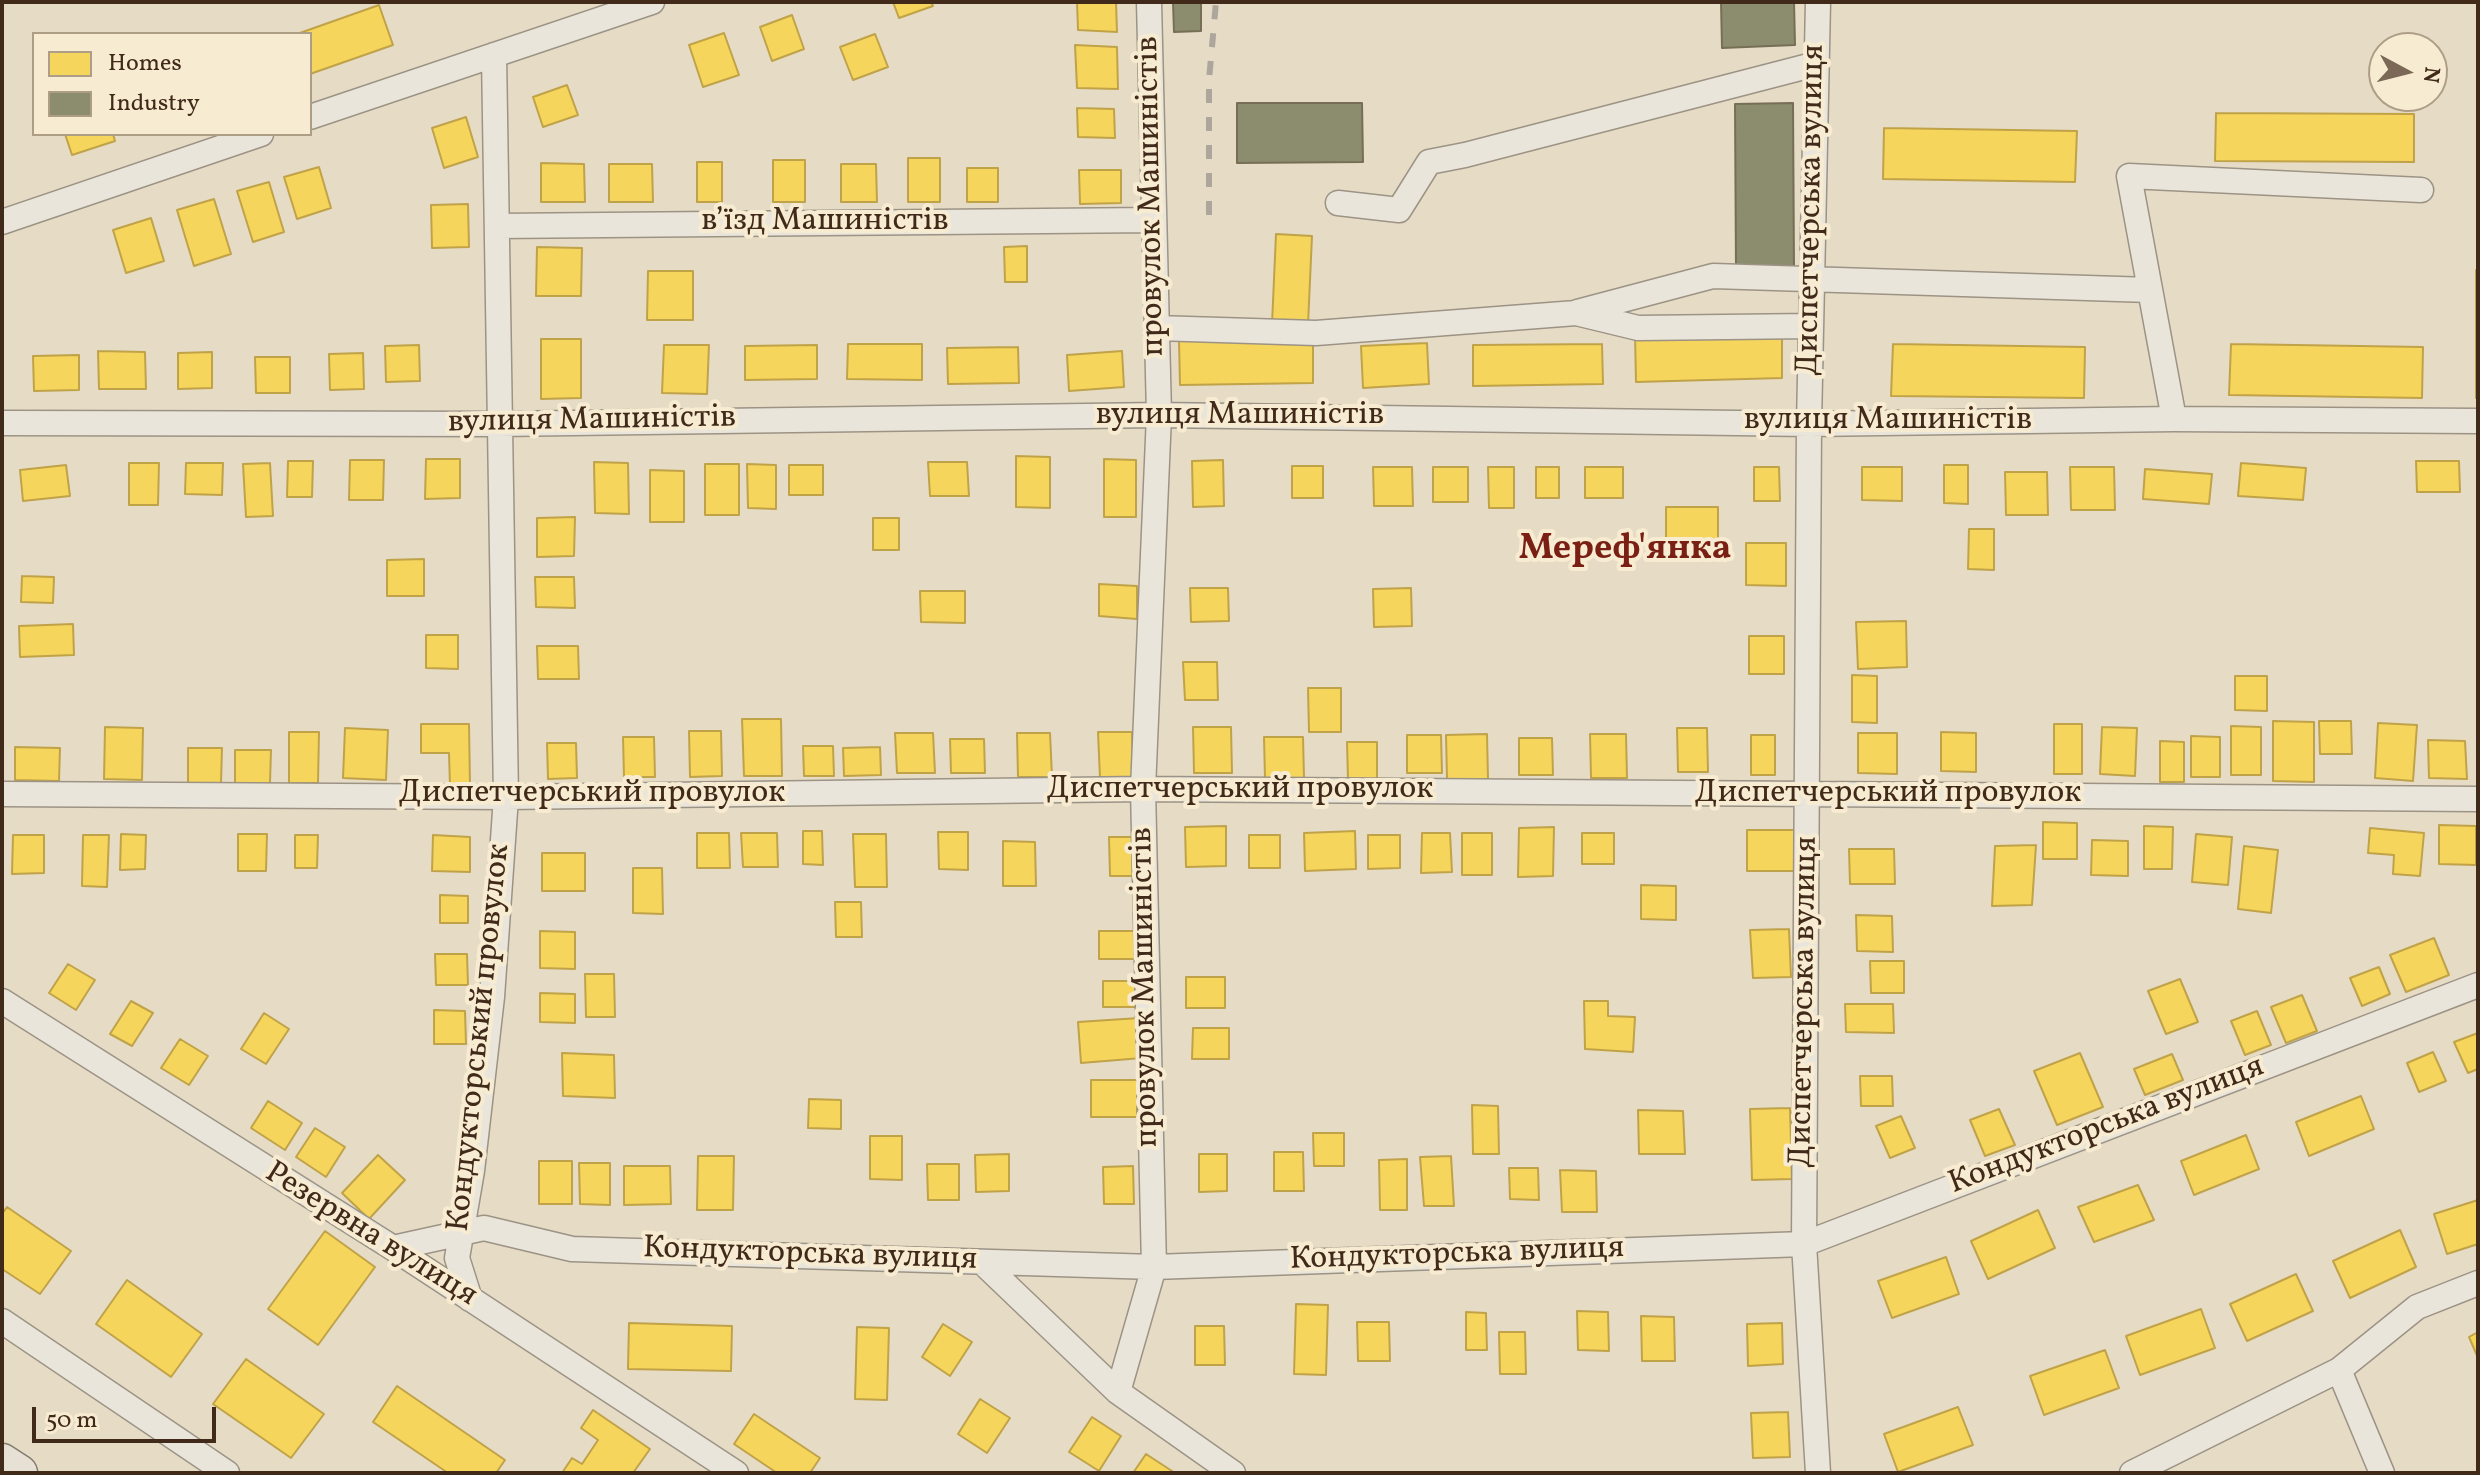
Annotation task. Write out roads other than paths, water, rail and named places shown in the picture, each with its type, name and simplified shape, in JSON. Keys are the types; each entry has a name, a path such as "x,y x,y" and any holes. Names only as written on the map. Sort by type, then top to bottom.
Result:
{"highway":[{"path":"2,1462 19,1473"}],"street":[{"path":"312,116 652,2"},
{"name":"провулок Машиністів","path":"1118,1392 1154,1267 1143,789 1159,415 1149,2"},
{"name":"Диспетчерська вулиця","path":"1818,2 1809,424 1804,1244 1818,1473"},
{"name":"Кондукторський провулок","path":"470,1299 457,1258 472,1171 492,997 506,797 494,55"},
{"path":"1338,203 1399,210 1429,162 1816,64"},
{"path":"2,222 255,136"},
{"path":"2174,419 2129,176 2421,190"},
{"name":"в’їзд Машиністів","path":"497,226 1153,220"},
{"path":"1156,328 1316,333 1576,313 1713,276 2150,290"},
{"path":"1576,313 1638,328 1811,326"},
{"name":"вулиця Машиністів","path":"2,423 499,424 1159,415 1809,424 2174,419 2478,421"},
{"name":"Диспетчерський провулок","path":"2,794 506,797 1143,789 2478,799"},
{"name":"Кондукторська вулиця","path":"393,1248 484,1228 572,1249 1154,1267 1804,1244 2478,985"},
{"name":"Резервна вулиця","path":"2,1001 393,1248 736,1473"},
{"path":"982,1262 1118,1392 1233,1473"},
{"path":"2132,1473 2339,1370 2417,1307 2478,1283"},
{"path":"2,1321 227,1473"},
{"path":"2339,1370 2382,1473"}],"railway":[{"path":"1209,215 1209,80 1216,2"}],"district":[{"name":"Мереф'янка","path":"1625,551"}]}
